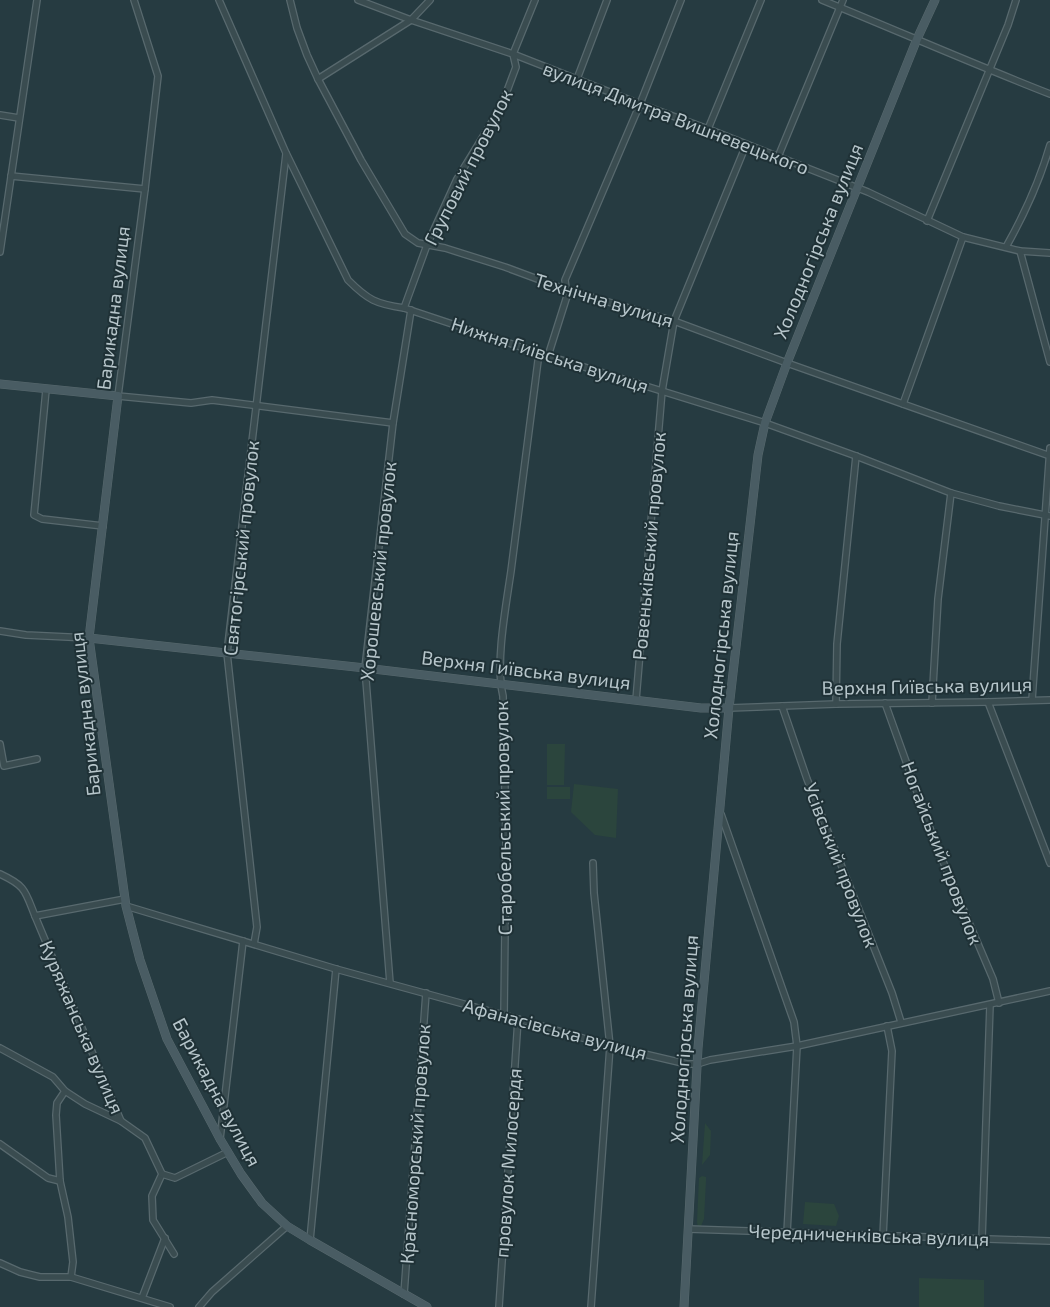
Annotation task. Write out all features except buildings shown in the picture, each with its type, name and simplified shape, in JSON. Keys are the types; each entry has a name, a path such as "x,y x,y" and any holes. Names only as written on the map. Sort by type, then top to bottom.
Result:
{"street":[{"path":"0,252 37,0"},
{"name":"Барикадна вулиця","path":"134,0 158,76 89,638 125,902 140,960 167,1039 220,1139 241,1174 262,1203 287,1226 428,1307"},
{"name":"Нижня Гиївська вулиця","path":"219,0 286,153 348,280 364,296 386,305 411,310 548,356 765,423 951,493 999,506 1048,516"},
{"name":"Технічна вулиця","path":"290,0 300,37 318,79 361,160 405,234 418,243 445,248 505,267 567,290 674,321 1050,456"},
{"name":"вулиця Дмитра Вишневецького","path":"358,0 410,20 513,54 708,129 857,189 963,236 1020,251 1050,253"},
{"path":"318,79 410,20 430,0"},
{"path":"513,54 535,0"},
{"path":"577,79 607,0"},
{"path":"548,356 567,296 565,280 640,104 681,0"},
{"path":"708,129 761,0"},
{"path":"822,0 1050,94"},
{"path":"778,157 843,0"},
{"name":"Холодногірська вулиця","path":"684,1307 697,1064 719,810 758,455 765,423 787,363 935,0"},
{"path":"927,221 1016,0"},
{"name":"Груповий провулок","path":"404,308 427,245 457,179 501,106 516,67 513,54"},
{"path":"516,67 528,60"},
{"path":"0,115 19,118"},
{"name":"Ровеньківський провулок","path":"636,700 662,391 674,321 746,145"},
{"path":"1006,247 1016,230 1050,145"},
{"name":"Святогірський провулок","path":"254,944 257,927 227,653 286,153"},
{"path":"11,176 145,189"},
{"path":"0,204 7,206"},
{"path":"903,404 963,236"},
{"path":"1020,251 1050,362"},
{"name":"Хорошевський провулок","path":"390,983 364,668 393,423 411,310"},
{"name":"Старобельський провулок","path":"504,1015 506,839 503,696 500,683 504,625 539,353"},
{"path":"0,384 192,403 212,400 393,423"},
{"path":"46,390 34,515 42,519 103,526"},
{"path":"1032,700 1048,516 1050,448"},
{"path":"836,704 837,644 856,456"},
{"path":"932,703 938,599 951,493"},
{"name":"Верхня Гиївська вулиця","path":"0,631 26,635 89,638 364,668 701,708 885,702 932,703 1050,700"},
{"name":"Ногайський провулок","path":"885,702 936,845 993,980 999,1003"},
{"path":"988,702 1050,863"},
{"name":"Усівський провулок","path":"782,706 807,779 892,993 901,1022"},
{"path":"0,744 4,766 37,760"},
{"path":"719,810 794,1022 796,1046 787,1233"},
{"path":"591,1307 610,1046 594,893 593,863"},
{"path":"0,874 13,880 24,889 35,916"},
{"name":"Афанасівська вулиця","path":"35,916 125,902 336,969 610,1046 679,1063 697,1064 710,1060 796,1046 1050,991"},
{"name":"Куряжанська вулиця","path":"35,916 121,1121 145,1138 162,1174"},
{"path":"220,1139 243,941"},
{"path":"310,1240 336,969"},
{"name":"Красноморський провулок","path":"404,1294 426,994"},
{"path":"982,1238 990,1005"},
{"name":"провулок Милосердя","path":"499,1307 518,1019"},
{"path":"883,1236 892,1051 888,1026"},
{"path":"0,1048 53,1077 65,1091 85,1104 121,1121"},
{"path":"65,1091 57,1103 56,1114 60,1181 68,1217 73,1262 71,1277"},
{"path":"0,1144 48,1178 60,1181"},
{"path":"174,1254 153,1220 152,1196 162,1174 175,1178 228,1152"},
{"path":"199,1307 212,1292 287,1226"},
{"name":"Чередниченківська вулиця","path":"688,1229 982,1238 1050,1242"},
{"path":"142,1298 165,1238"},
{"path":"0,1263 20,1272 40,1277 71,1277 170,1307"}],"green space":[{"path":"547,744 565,744 564,785 547,785"},
{"path":"574,784 618,789 616,838 595,835 571,812"},
{"path":"547,787 570,787 570,799 547,799"},
{"path":"705,1123 711,1131 710,1155 702,1165"},
{"path":"702,1176 706,1177 704,1219 701,1226 698,1227 699,1178"},
{"path":"805,1202 834,1204 839,1216 836,1226 803,1224"},
{"path":"919,1278 984,1280 984,1307 919,1307"}]}
